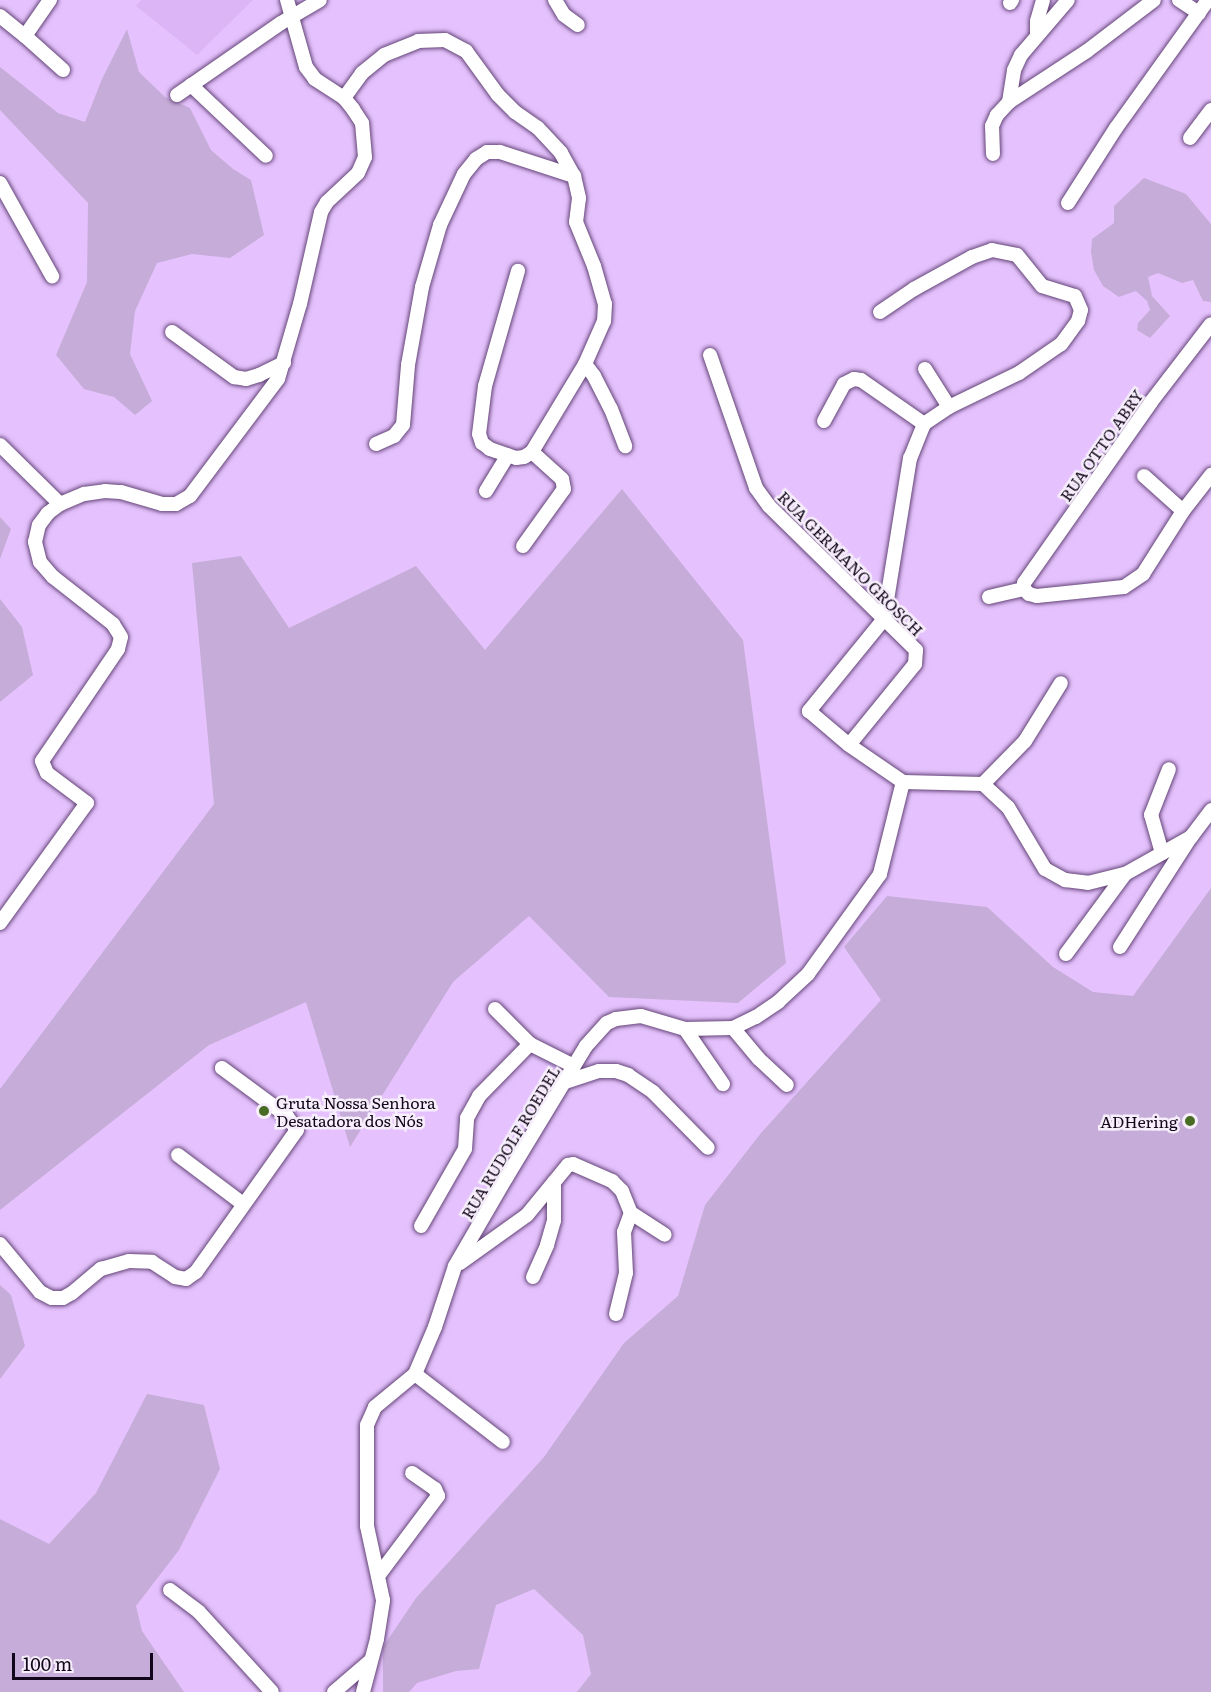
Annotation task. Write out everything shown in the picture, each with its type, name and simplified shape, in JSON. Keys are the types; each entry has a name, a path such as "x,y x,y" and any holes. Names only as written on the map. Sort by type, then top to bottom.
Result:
{"street":[{"path":"25,36 50,0"},
{"path":"0,923 87,803 47,772 42,761 118,649 121,637 113,624 53,577 40,562 35,542 39,525 48,513 60,504 84,494 105,490 122,492 162,504 176,504 190,496 268,395 284,363 321,212 327,202 358,173 365,157 362,123 344,98 315,79 306,67 287,0"},
{"path":"177,95 291,17 320,0"},
{"path":"555,0 564,15 578,25"},
{"path":"1037,35 1037,21 1043,0"},
{"path":"1009,102 1014,70 1037,35 1068,0"},
{"path":"993,154 992,126 997,115 1009,102 1087,51 1154,0"},
{"path":"1179,0 1199,13"},
{"path":"1068,203 1116,128 1208,0"},
{"path":"0,16 63,70"},
{"path":"344,98 362,73 384,55 418,41 446,40 466,51 498,95 515,112 538,128 561,153 574,176 579,198 576,222 594,266 604,304 604,321 585,364 532,452 524,458 490,449 482,443 479,434 485,386 518,271"},
{"path":"191,85 266,156"},
{"path":"1190,138 1211,110"},
{"path":"376,444 394,436 403,425 408,365 422,287 440,225 464,174 476,159 487,152 500,152 574,176"},
{"path":"0,183 52,276"},
{"path":"880,312 914,289 972,256 992,250 1017,255 1042,286 1075,296 1082,310 1078,321 1061,344 1019,373 949,407 924,424 910,458 884,619 809,711 849,745 903,782 983,784 1008,807 1045,869 1065,880 1088,883 1125,874 1191,837"},
{"name":"RUA OTTO ABRY","path":"1024,589 1024,583 1145,412 1211,324"},
{"path":"172,332 234,377 246,379 284,363"},
{"name":"RUA GERMANO GROSCH","path":"710,355 756,488 769,506 916,650 915,664 849,745"},
{"path":"585,364 594,376 625,446"},
{"path":"925,369 949,407"},
{"path":"824,422 844,384 854,379 861,381 924,424"},
{"path":"0,445 60,504"},
{"path":"523,546 564,489 562,479 532,452"},
{"path":"486,491 508,455"},
{"path":"988,597 1024,589 1029,594 1037,596 1124,587 1143,574 1183,512 1211,475"},
{"path":"1144,476 1183,512"},
{"path":"983,784 1025,741 1061,683"},
{"path":"1162,853 1151,814 1169,769"},
{"name":"RUA RUDOLF ROEDEL","path":"363,1692 377,1639 383,1600 367,1526 367,1425 375,1407 415,1374 425,1354 456,1266 562,1083 600,1029 616,1019 641,1016 653,1017 685,1029 733,1028 756,1017 778,1002 808,974 869,893 880,874 903,782"},
{"path":"1120,947 1211,810"},
{"path":"1066,954 1125,874"},
{"path":"495,1009 530,1044 574,1066"},
{"path":"733,1028 759,1059 787,1085"},
{"path":"685,1029 723,1084"},
{"path":"421,1226 465,1149 467,1118 479,1096 530,1044"},
{"path":"0,1244 40,1292 52,1298 63,1298 72,1293 101,1269 129,1261 152,1262 175,1277 186,1279 196,1272 297,1130 287,1116 222,1068"},
{"path":"562,1083 598,1071 616,1071 628,1075 653,1092 708,1148"},
{"path":"178,1155 243,1204"},
{"path":"456,1266 527,1215 568,1165 581,1166 612,1181 621,1191 631,1213 665,1235"},
{"path":"532,1277 552,1228 554,1182"},
{"path":"616,1314 626,1273 624,1233 631,1213"},
{"path":"415,1374 503,1442"},
{"path":"378,1576 438,1496 435,1490 412,1473"},
{"path":"170,1590 199,1612 273,1692"},
{"path":"334,1692 370,1661"}],"shaded area":[{"path":"141,0 253,0 197,55 136,6"},
{"path":"127,29 139,72 165,97 190,108 211,150 233,169 251,180 264,235 230,258 192,254 157,263 135,311 130,354 152,401 135,415 114,397 84,389 56,355 87,282 88,203 0,110 0,67 58,113 85,122 102,79"},
{"path":"1144,178 1186,194 1211,224 1211,302 1203,301 1193,280 1182,283 1158,273 1148,277 1152,296 1170,316 1150,338 1137,330 1138,323 1150,310 1147,301 1136,291 1119,297 1103,286 1094,270 1091,252 1092,239 1114,223 1114,206"},
{"path":"622,489 743,640 786,963 738,1003 609,997 529,916 453,982 350,1147 306,1002 209,1045 0,1210 0,1089 214,804 192,563 241,556 289,628 416,566 485,650"},
{"path":"0,517 11,529 0,559"},
{"path":"0,599 22,627 33,675 0,702"},
{"path":"1211,888 1211,1692 577,1692 591,1674 583,1635 534,1589 496,1605 479,1669 456,1671 417,1683 409,1692 383,1692 383,1647 416,1598 544,1457 624,1343 678,1296 705,1205 761,1133 881,1000 844,947 887,896 987,907 1053,967 1093,992 1133,996"},
{"path":"0,1285 11,1295 25,1346 0,1379"},
{"path":"147,1394 204,1405 220,1469 179,1550 136,1606 142,1631 184,1692 0,1692 0,1519 49,1544 96,1493"}],"place":[{"name":"Gruta Nossa Senhora Desatadora dos Nós","path":"264,1111"},
{"name":"ADHering","path":"1190,1121"}]}
